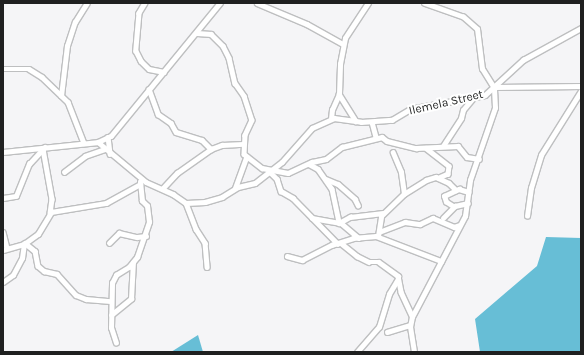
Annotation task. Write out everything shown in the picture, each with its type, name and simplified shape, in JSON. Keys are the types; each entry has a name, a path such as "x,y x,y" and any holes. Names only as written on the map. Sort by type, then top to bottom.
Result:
{"street":[{"path":"61,96 67,46 75,22 86,3"},
{"path":"146,3 139,13 136,51 141,61 149,69 164,72"},
{"path":"215,3 216,9"},
{"path":"3,152 98,142 108,137 197,33 220,3"},
{"path":"257,3 306,24 343,44"},
{"path":"331,119 339,94 343,44 347,32 368,3"},
{"path":"414,352 410,325 412,316 460,225 468,203 470,180 479,159 495,108 495,87 482,69 478,29 463,17 424,3"},
{"path":"495,87 523,60 581,28"},
{"path":"197,33 211,34 223,46 229,58 234,83 244,96 251,116 243,144 246,157 235,188"},
{"path":"3,69 30,69 61,96 72,112 84,143"},
{"name":"Ilemela Street","path":"186,204 208,202 235,188 255,183 271,172 312,128 331,119 372,122 394,119 410,109 487,94 495,87 581,86"},
{"path":"149,89 158,114 171,123 176,132 202,140 211,149"},
{"path":"527,216 531,188 541,155 557,126 581,91"},
{"path":"339,94 356,121"},
{"path":"443,146 461,118 463,110 474,97"},
{"path":"372,122 376,137"},
{"path":"108,137 110,154"},
{"path":"246,157 260,167 271,172 288,173 326,159 342,147 376,137 382,137 387,141 412,147 426,148 458,146 467,157 479,159"},
{"path":"98,142 139,178 162,189 186,204 196,229 205,243 207,267"},
{"path":"162,189 177,173 211,149 222,145 243,144"},
{"path":"3,198 16,196 29,164 45,148"},
{"path":"3,232 5,249 24,244 38,234 50,213 52,199 45,148"},
{"path":"378,234 380,218 404,194 426,180 439,178 448,174 449,166 426,148"},
{"path":"64,172 86,156 105,149"},
{"path":"393,153 401,172 404,194"},
{"path":"309,164 318,169 333,192 339,223"},
{"path":"271,172 277,179 281,191 293,198 312,218 340,243 367,261 380,263 398,276 412,316"},
{"path":"111,315 131,299 133,263 146,236 148,211 142,201 139,178"},
{"path":"439,178 456,190 470,192"},
{"path":"326,180 338,184 355,199 358,205"},
{"path":"50,213 106,202 132,186 140,184"},
{"path":"454,207 444,197 456,190"},
{"path":"443,218 454,207 468,203"},
{"path":"339,223 350,217 385,213"},
{"path":"312,218 339,223 359,238"},
{"path":"287,256 302,260 340,243 378,234 405,222 420,224 433,218 454,227 460,225"},
{"path":"109,243 119,233 137,237 146,236"},
{"path":"378,234 441,261"},
{"path":"3,282 13,275 22,258 24,244"},
{"path":"24,244 35,251 38,266 44,271 57,274 76,294 86,299 110,301"},
{"path":"116,343 111,328 110,291 116,275 133,263"},
{"path":"357,352 379,327 389,294 398,279"},
{"path":"387,332 410,325"}],"water":[{"path":"546,237 581,238 581,352 480,352 475,319 537,266"},
{"path":"198,335 203,352 171,352"}]}
